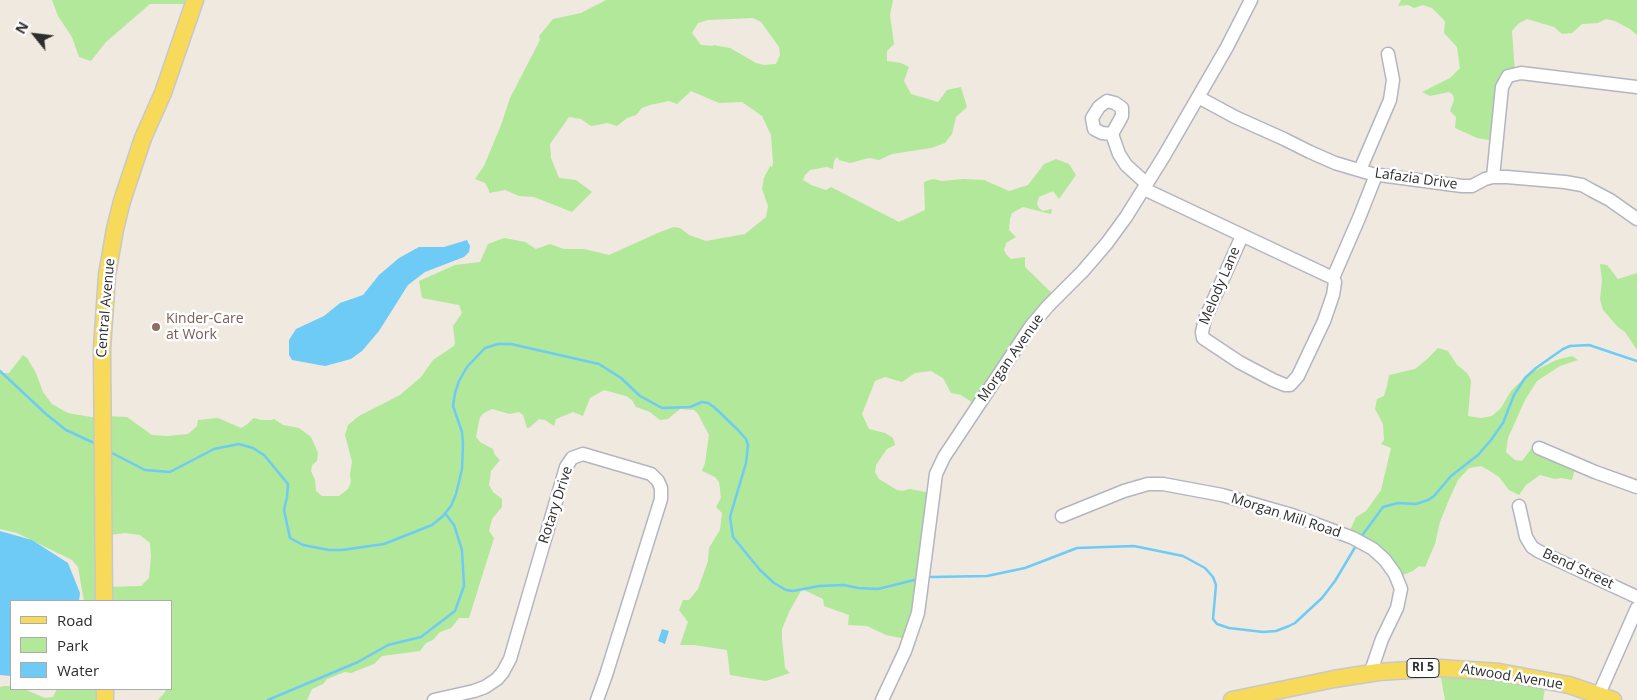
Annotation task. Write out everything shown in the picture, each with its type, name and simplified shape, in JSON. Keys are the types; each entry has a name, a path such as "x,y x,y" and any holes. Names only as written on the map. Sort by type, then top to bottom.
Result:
{"main road":[{"name":"Central Avenue","path":"104,600 102,349 107,275 122,200 143,138 163,93 195,0"},
{"name":"Atwood Avenue","path":"1232,700 1334,679 1413,668 1490,671 1568,686 1605,698"}],"street":[{"name":"Morgan Avenue","path":"882,700 905,651 918,613 936,474 944,458 1031,326 1107,243 1146,187 1252,0"},
{"path":"1360,170 1390,100 1392,80 1388,54"},
{"path":"1492,177 1502,87 1508,76 1521,73 1637,87"},
{"name":"Lafazia Drive","path":"1198,97 1235,118 1335,163 1376,175 1462,186 1472,186 1492,177 1565,182 1582,185 1610,200 1637,219"},
{"path":"1112,134 1119,154 1126,165 1146,187 1242,236 1333,278"},
{"name":"Melody Lane","path":"1242,236 1205,319 1202,332 1203,338 1240,362 1273,380 1290,385 1298,376 1324,321 1335,282 1333,278 1376,175"},
{"path":"1539,448 1595,472 1637,487"},
{"name":"Rotary Drive","path":"434,700 485,687 504,672 510,659 566,468 572,458 583,454 651,474 658,481 661,488 661,499 597,700"},
{"name":"Morgan Mill Road","path":"1062,516 1124,491 1148,484 1163,484 1222,496 1302,518 1353,538 1373,549 1386,560 1395,574 1401,589 1397,608 1382,639 1370,674"},
{"name":"Bend Street","path":"1519,506 1526,537 1532,547 1637,596"},
{"path":"1605,698 1637,608"}],"green space":[{"path":"52,0 194,0 192,4 150,4 106,42 91,61 79,57 72,37 58,16"},
{"path":"606,0 893,0 890,15 894,44 887,51 887,61 901,63 909,67 904,81 911,94 938,102 947,90 961,87 967,107 956,117 952,134 945,143 931,148 892,154 879,160 869,158 850,163 839,160 837,157 834,161 833,169 827,167 810,170 803,180 826,190 831,187 899,222 925,210 924,182 933,179 942,181 984,180 1009,191 1028,185 1044,164 1056,159 1069,164 1076,175 1059,199 1053,191 1039,197 1037,204 1039,208 1043,211 1052,209 1051,214 1023,207 1012,213 1009,230 1016,237 1006,243 1004,250 1006,254 1011,259 1025,257 1025,267 1055,296 976,405 961,395 951,393 943,378 931,371 915,373 902,382 885,377 875,381 862,414 869,429 885,433 893,438 895,445 887,449 876,465 875,472 879,479 897,490 910,489 931,493 917,613 906,639 886,635 867,626 848,625 849,615 824,606 823,599 802,589 782,629 785,668 790,673 766,681 730,675 727,650 680,645 688,622 679,610 683,600 689,600 698,589 708,561 709,548 720,530 722,513 716,507 721,498 719,482 715,477 702,471 709,435 694,410 680,409 668,419 660,420 650,412 636,407 632,400 626,396 604,390 590,398 583,416 573,412 556,419 554,426 545,420 539,419 527,428 523,415 519,412 510,414 492,409 480,417 476,437 480,442 493,449 495,455 500,460 491,471 489,485 493,492 502,499 502,507 492,519 489,531 494,538 469,618 459,618 451,628 440,632 433,640 426,643 420,651 382,656 374,664 351,673 345,672 327,679 323,684 312,689 307,700 158,700 165,690 172,690 172,600 84,600 78,567 72,560 17,533 0,529 0,373 9,373 23,355 36,373 43,392 52,404 68,413 97,418 106,416 127,417 152,435 188,434 197,426 198,420 218,418 241,428 254,418 261,420 274,419 283,425 299,428 311,437 318,453 317,461 312,465 311,471 315,480 316,491 322,496 339,496 348,489 351,482 352,462 345,435 348,425 359,416 400,395 421,377 433,360 454,346 453,326 462,313 459,305 422,298 419,281 455,265 480,262 488,244 504,238 525,242 536,249 550,244 564,249 584,249 609,255 674,227 706,241 745,234 766,217 768,206 762,189 764,178 773,163 771,135 762,116 742,102 719,103 691,91 677,104 669,101 650,105 642,108 636,115 627,118 617,126 608,123 591,126 581,119 569,117 550,144 551,158 559,178 576,180 592,192 572,212 534,197 519,196 505,190 489,193 485,183 475,179 484,166 510,98 540,40 539,36 553,19 581,13","holes":["753,18 761,22 779,47 780,55 776,64 764,65 756,63 730,48 701,45 692,33 698,23 708,20","125,533 140,535 150,543 149,578 141,586 105,587 103,536"]},
{"path":"1401,0 1637,0 1637,35 1615,21 1606,19 1598,23 1582,24 1572,33 1562,34 1554,27 1527,19 1518,24 1512,31 1515,72 1508,76 1495,141 1477,138 1455,128 1456,117 1450,111 1454,100 1453,95 1449,92 1430,96 1422,92 1450,78 1460,68 1457,47 1444,33 1445,21 1432,8 1423,5 1414,8 1408,5 1398,6"},
{"path":"1600,264 1607,265 1618,279 1637,273 1637,350 1625,332 1603,310 1600,299 1602,281"},
{"path":"1438,348 1448,351 1457,365 1467,373 1471,380 1468,416 1481,418 1492,416 1501,408 1511,391 1528,374 1556,360 1572,356 1578,360 1560,366 1537,381 1525,400 1508,438 1506,452 1515,460 1522,461 1531,449 1537,446 1576,464 1572,480 1555,479 1540,475 1526,485 1519,495 1509,490 1499,477 1481,466 1469,468 1458,480 1448,502 1440,522 1435,544 1425,567 1419,566 1413,571 1398,577 1348,535 1356,517 1366,511 1381,490 1391,448 1381,444 1384,440 1383,424 1375,409 1377,399 1384,396 1389,375 1415,369"},
{"path":"1449,668 1546,683 1543,700 1445,700 1441,678"},
{"path":"10,686 10,690 26,690 45,698 53,697 56,690 104,690 104,700 0,700 0,687"}],"water":[{"path":"467,240 470,246 469,252 464,257 425,272 408,285 379,331 362,351 351,359 325,366 292,360 289,355 289,340 296,329 324,316 340,303 363,295 379,275 399,258 419,247 444,247"},
{"path":"0,531 32,540 68,563 80,593 79,600 10,600 10,676 0,675"},
{"path":"662,629 669,631 665,644 658,641"}],"waterway":[{"path":"110,452 145,470 170,472 214,449 239,444 253,448 264,455 288,484 284,510 290,538 303,545 329,550 384,544 432,525 451,506 462,469 462,432 453,406 459,381 467,367 485,348 498,344 511,344 599,364 621,378 640,396 662,408 690,407 702,402 714,407 746,439 748,445 746,463 730,517 733,537 760,570 774,583 786,590 793,591 819,586 844,585 878,589 914,580"},
{"path":"1361,537 1383,507 1398,503 1416,504 1434,496 1451,476 1478,455 1491,440 1503,423 1514,395 1525,378 1563,349 1570,346 1589,345 1637,361"},
{"path":"0,371 66,430 94,443"},
{"path":"268,700 358,662 388,645 421,637 455,611 464,586 462,550 454,525 445,513"},
{"path":"931,577 987,576 1025,568 1077,548 1134,546 1183,556 1205,568 1213,577 1216,585 1213,619 1217,624 1229,628 1263,632 1276,631 1295,623 1322,598 1335,581 1357,544"}],"place":[{"name":"Kinder-Care at Work","path":"156,327"}]}
